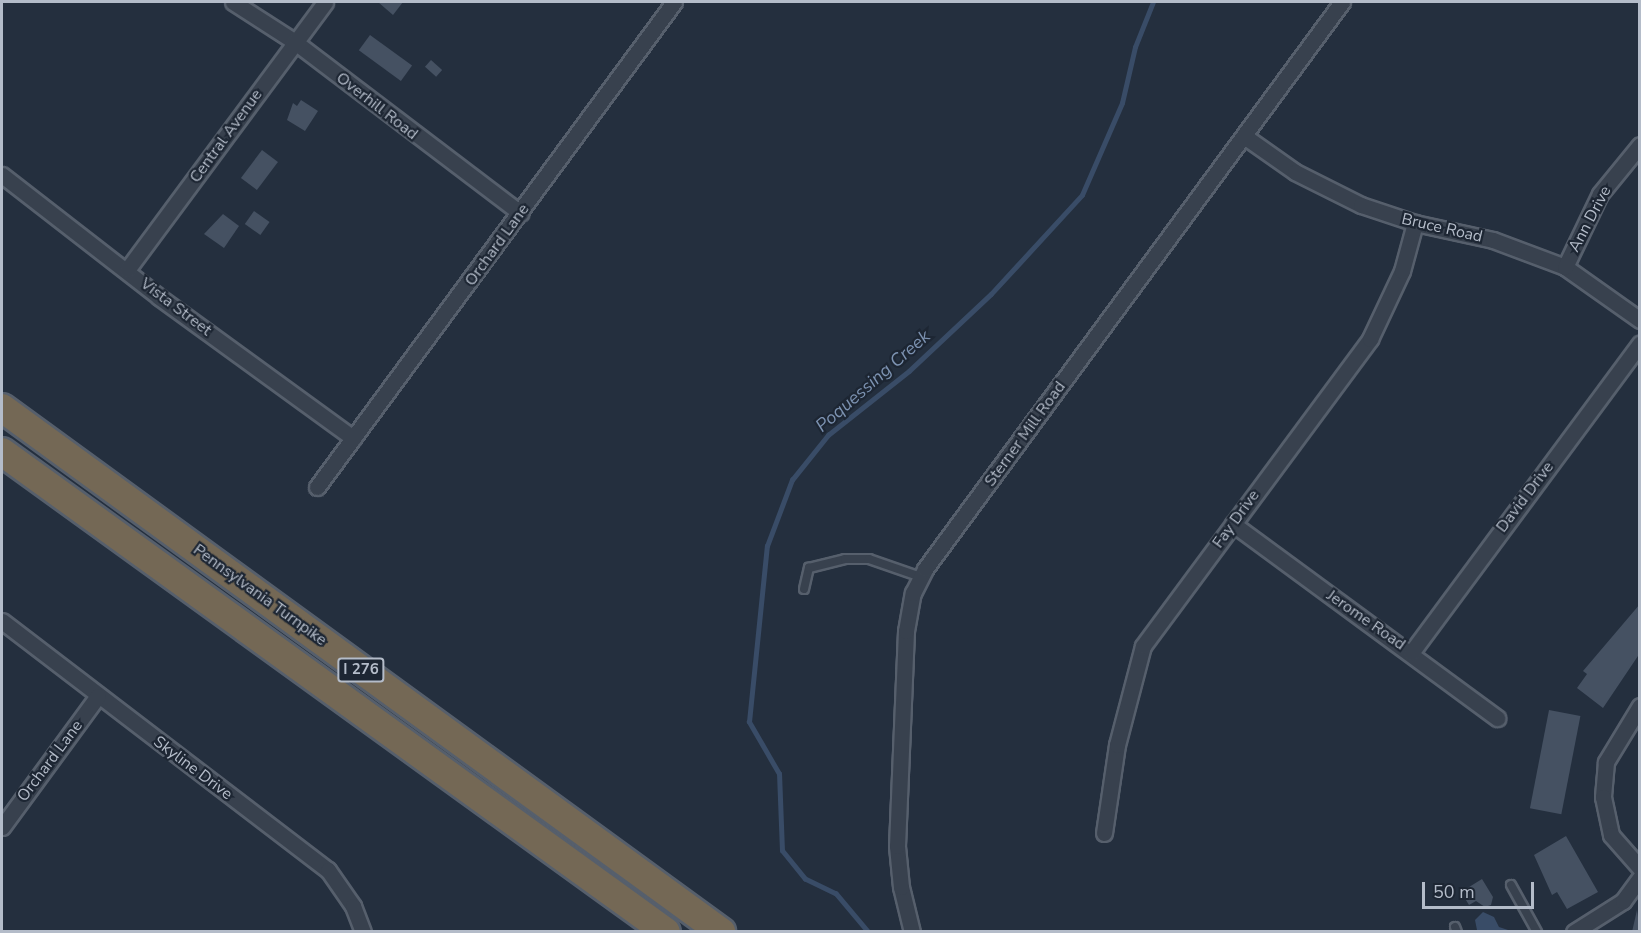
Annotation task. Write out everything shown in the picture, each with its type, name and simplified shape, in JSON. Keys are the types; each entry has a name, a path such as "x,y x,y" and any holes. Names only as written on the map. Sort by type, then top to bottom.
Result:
{"highway":[{"name":"Pennsylvania Turnpike","path":"2,408 721,932"},
{"name":"I 276","path":"2,452 666,932"}],"street":[{"name":"Overhill Road","path":"233,2 295,42 520,213"},
{"name":"Central Avenue","path":"127,270 325,2"},
{"name":"Orchard Lane","path":"317,487 674,2"},
{"name":"Sterner Mill Road","path":"912,932 901,887 898,825 906,631 909,610 921,577 1342,2"},
{"name":"Bruce Road","path":"1244,136 1308,180 1382,213 1415,223 1492,240 1565,267 1640,320"},
{"name":"Ann Drive","path":"1565,267 1600,194 1640,145"},
{"name":"Vista Street","path":"2,175 353,438"},
{"name":"Fay Drive","path":"1104,833 1117,745 1143,646 1370,339 1402,271 1415,223"},
{"name":"David Drive","path":"1411,653 1640,343"},
{"name":"Jerome Road","path":"1233,524 1497,718"},
{"name":"Skyline Drive","path":"2,621 328,870 353,906 363,932"},
{"name":"Orchard Lane","path":"2,827 98,696"},
{"path":"1640,706 1606,762 1604,797 1611,835 1640,868"},
{"path":"1574,932 1623,901 1640,878"}],"lane":[{"path":"804,589 809,568 845,558 879,561 921,577"},
{"path":"1511,885 1537,932"}],"water":[{"path":"1483,912 1494,917 1499,927 1511,931 1477,930 1475,920"}],"building":[{"path":"378,2 403,2 393,15"},
{"path":"370,35 412,66 401,81 359,50"},
{"path":"431,60 442,70 436,77 425,67"},
{"path":"301,100 318,111 305,131 287,120 293,103 297,106"},
{"path":"262,150 278,162 257,190 241,178"},
{"path":"254,211 270,222 260,235 245,224"},
{"path":"223,214 239,226 224,248 204,234"},
{"path":"1640,604 1640,653 1603,708 1577,688 1587,674 1583,671"},
{"path":"1549,710 1580,716 1561,814 1530,808"},
{"path":"1566,836 1598,892 1567,909 1557,892 1552,895 1534,855"},
{"path":"1482,879 1493,897 1491,905 1485,907 1476,901 1469,905 1461,892"},
{"path":"1637,910 1640,932 1632,932"}],"waterway":[{"name":"Poquessing Creek","path":"868,932 836,894 805,879 782,851 779,774 749,722 767,546 792,480 828,435 909,371 991,294 1082,195 1122,103 1135,47 1153,2"}]}
